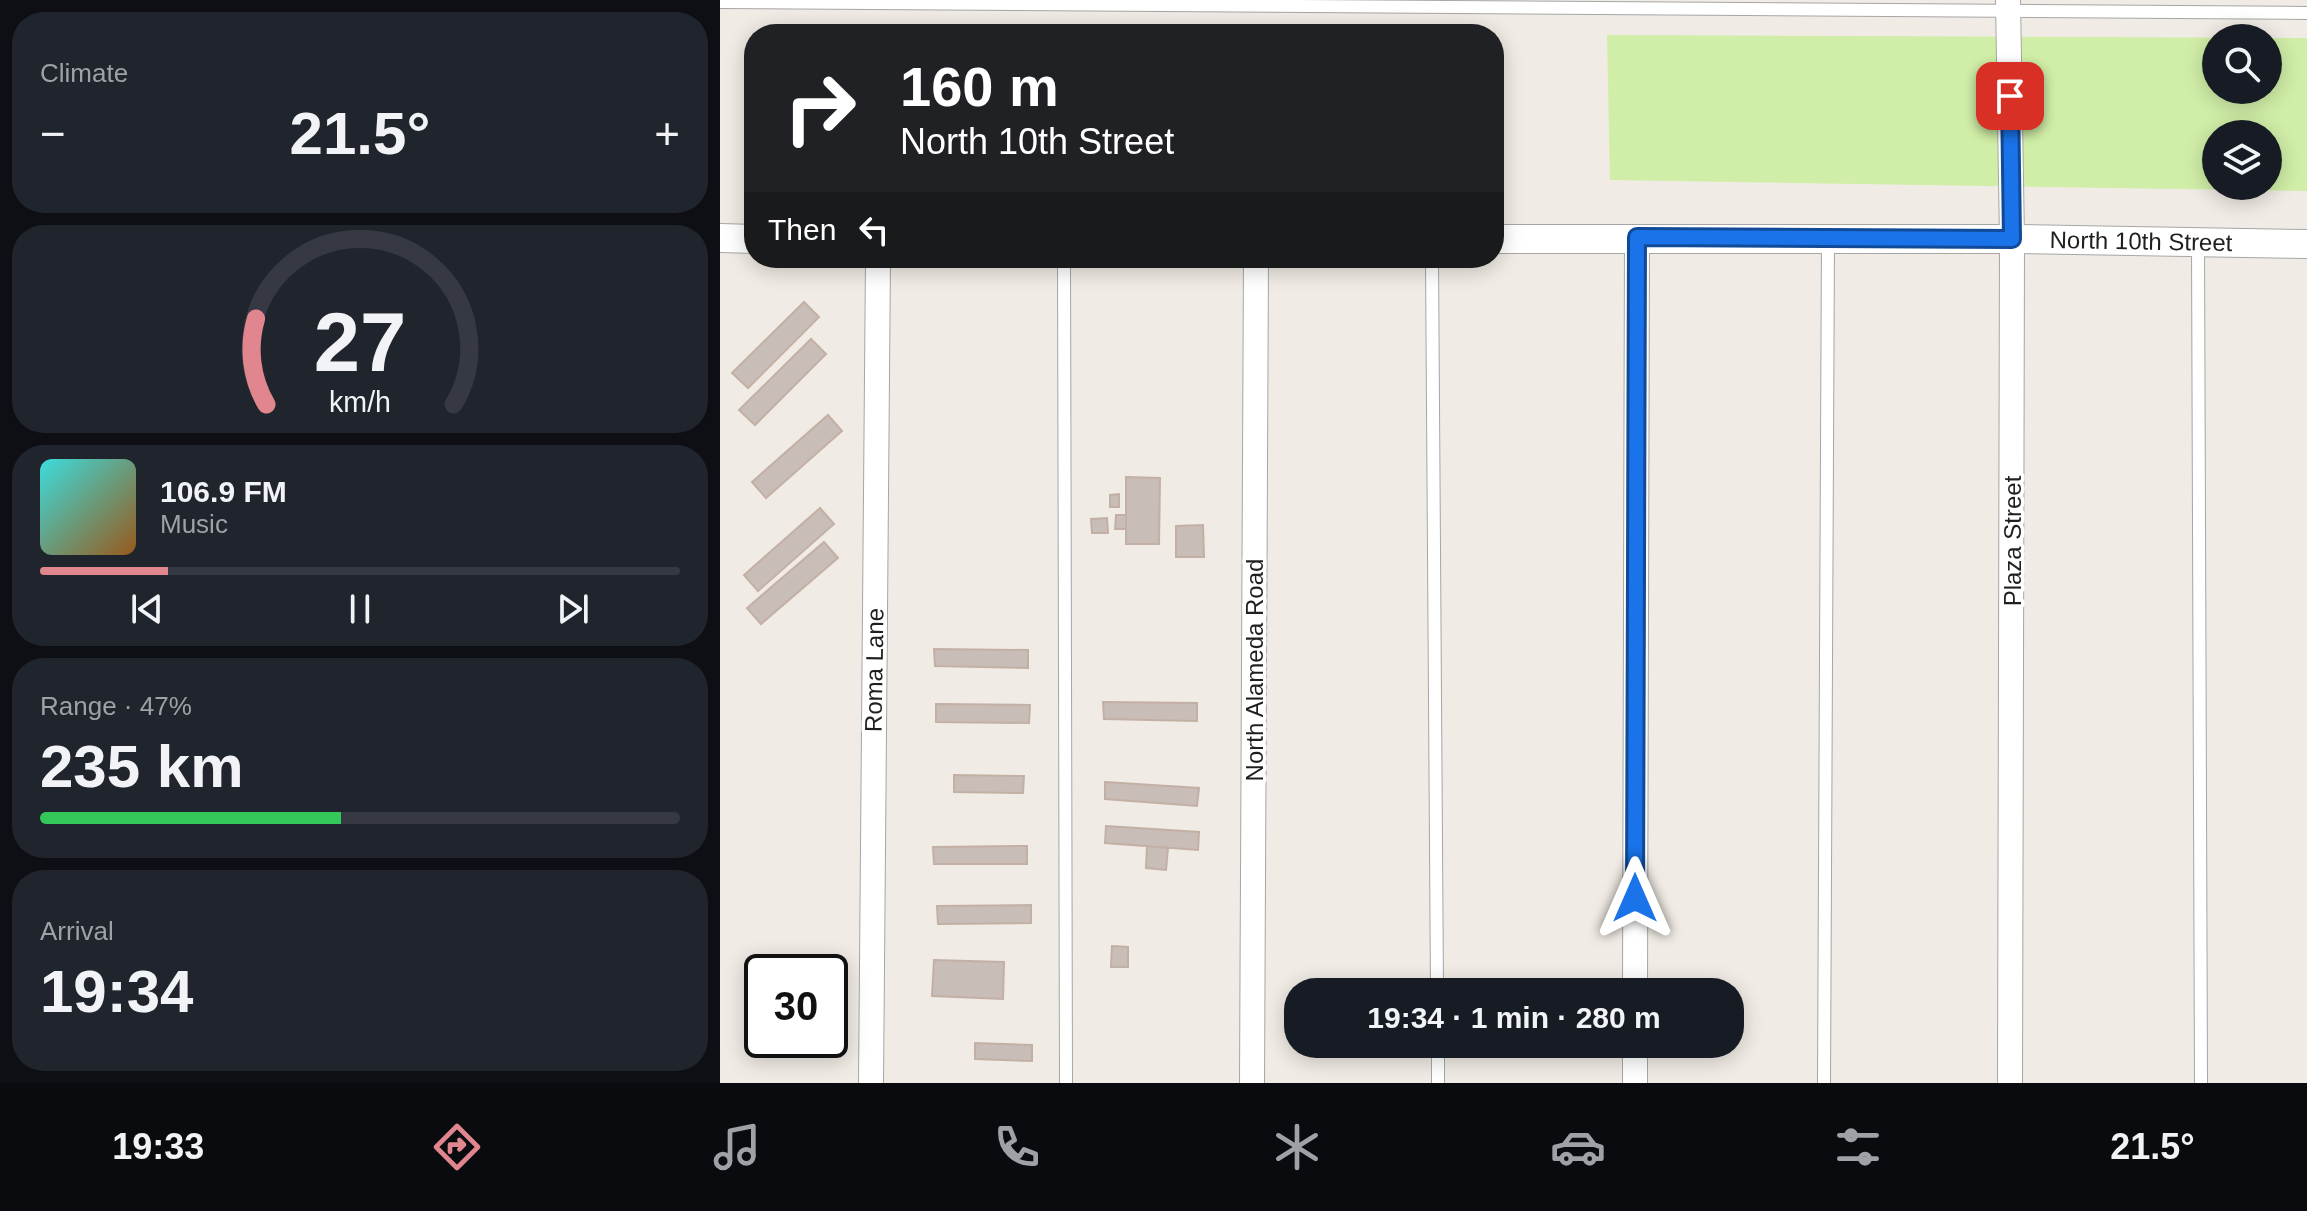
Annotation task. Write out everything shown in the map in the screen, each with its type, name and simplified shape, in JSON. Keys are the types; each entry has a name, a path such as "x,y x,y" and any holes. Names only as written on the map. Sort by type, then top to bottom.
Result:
{"street":[{"name":"Plaza Street","path":"2008,5 2012,239 2010,1083"},
{"path":"1635,978 1637,237"},
{"path":"720,238 744,239"},
{"name":"North 10th Street","path":"1504,239 2012,239 2307,244"},
{"name":"Roma Lane","path":"871,1083 878,268"},
{"name":"North Alameda Road","path":"1252,1083 1256,268"},
{"path":"1635,1058 1635,1083"}],"lane":[{"path":"720,2 2008,5 2307,13"},
{"path":"1824,1083 1828,238"},
{"path":"2198,241 2201,1083"},
{"path":"1064,268 1066,1083"},
{"path":"1432,268 1437,978"},
{"path":"1438,1058 1438,1083"}],"green space":[{"path":"1607,35 2202,38 2202,104 2282,104 2282,38 2307,38 2307,191 2282,191 2282,120 2202,120 2202,189 1610,180"}],"building":[{"path":"804,302 819,317 748,388 732,373"},
{"path":"811,339 826,354 755,425 739,410"},
{"path":"828,415 842,431 766,498 752,482"},
{"path":"1126,477 1160,478 1159,544 1126,544"},
{"path":"1119,494 1119,507 1110,507 1110,495"},
{"path":"820,508 834,524 758,591 744,575"},
{"path":"1116,515 1126,515 1126,529 1115,529"},
{"path":"1107,518 1108,533 1092,533 1091,519"},
{"path":"1203,525 1204,557 1176,557 1176,526"},
{"path":"824,542 838,558 761,624 747,608"},
{"path":"934,649 1028,650 1028,668 935,666"},
{"path":"1103,702 1197,703 1197,721 1104,719"},
{"path":"936,704 1030,705 1029,723 936,722"},
{"path":"954,775 1024,776 1023,793 954,792"},
{"path":"1105,782 1199,788 1197,806 1105,799"},
{"path":"1106,826 1199,832 1198,850 1105,843"},
{"path":"1027,846 1027,864 934,864 933,847"},
{"path":"1147,846 1168,848 1166,870 1146,868"},
{"path":"1031,905 1031,923 938,924 937,906"},
{"path":"1112,946 1128,947 1128,967 1111,967"},
{"path":"934,960 1004,962 1003,999 932,996"},
{"path":"975,1043 1032,1045 1032,1061 975,1059"}],"route":[{"path":"1635,898 1637,237 2012,239 2010,96"}]}
